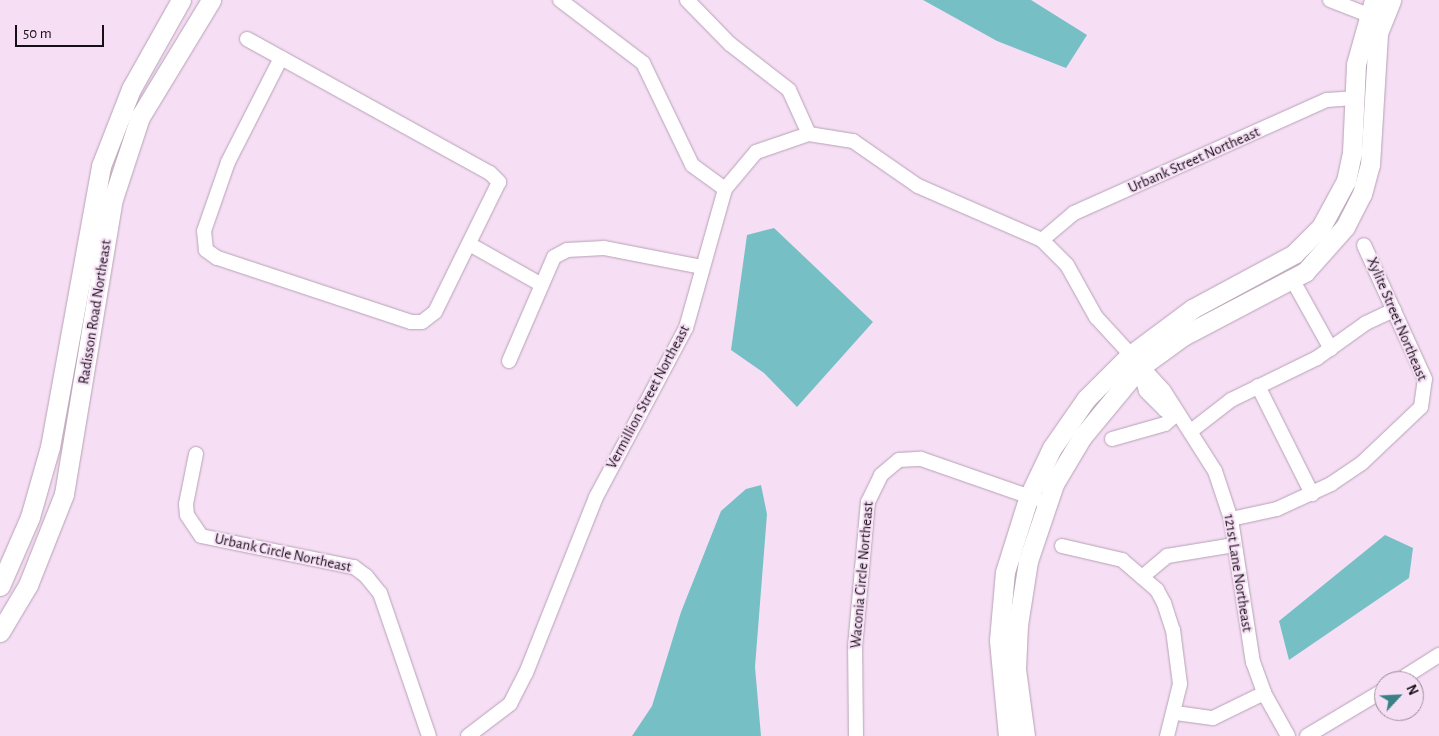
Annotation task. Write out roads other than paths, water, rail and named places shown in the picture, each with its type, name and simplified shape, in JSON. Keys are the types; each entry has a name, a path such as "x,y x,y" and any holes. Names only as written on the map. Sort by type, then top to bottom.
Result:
{"street":[{"name":"Radisson Road Northeast","path":"0,586 30,517 50,446 101,166 131,89 181,0"},
{"name":"Radisson Road Northeast","path":"0,632 28,585 64,494 113,199 140,117 211,0"},
{"path":"560,0 643,63 692,165 725,189"},
{"path":"687,0 730,44 789,90 809,134"},
{"path":"1330,0 1374,11"},
{"path":"1008,736 1000,672 1001,607 1006,572 1037,500 1052,448 1081,407 1192,309 1294,254 1321,227 1346,181 1352,153 1356,64 1374,11 1391,0"},
{"path":"1134,362 1292,279 1330,246 1362,194 1373,146 1374,11"},
{"path":"247,39 490,173 499,182 497,194 435,312 422,322 411,322 217,258 206,250 204,231 228,162 281,58"},
{"name":"Urbank Street Northeast","path":"1042,240 1056,224 1083,209 1326,100 1354,98"},
{"name":"Vermillion Street Northeast","path":"468,736 510,704 526,674 596,497 678,346 725,189 756,152 809,134 853,141 918,186 1042,240 1067,265 1096,317 1134,362"},
{"path":"471,245 542,285"},
{"name":"Xylite Street Northeast","path":"1231,519 1268,512 1312,494 1362,463 1414,418 1425,399 1425,379 1364,245"},
{"path":"509,361 554,257 567,250 604,248 702,267"},
{"path":"1292,279 1331,349"},
{"path":"1191,431 1231,400 1331,349 1366,323 1394,310"},
{"name":"121st Lane Northeast","path":"1134,362 1146,391 1165,410 1177,414 1191,431 1215,471 1231,519 1249,642 1264,693 1288,736"},
{"path":"1258,386 1312,494"},
{"path":"1112,439 1165,424 1177,414"},
{"name":"Urbank Circle Northeast","path":"196,454 186,504 187,515 201,536 354,567 366,576 384,602 429,736"},
{"name":"Waconia Circle Northeast","path":"856,736 855,647 868,502 881,475 899,460 921,459 1037,500"},
{"path":"1025,736 1016,669 1018,625 1037,500"},
{"path":"1142,577 1166,556 1234,544"},
{"path":"1062,546 1111,556 1142,577 1156,590 1170,616 1180,684 1176,713 1167,736"},
{"path":"1416,671 1438,659"},
{"path":"1176,713 1213,718 1264,693"},
{"path":"1307,736 1374,696"}]}
